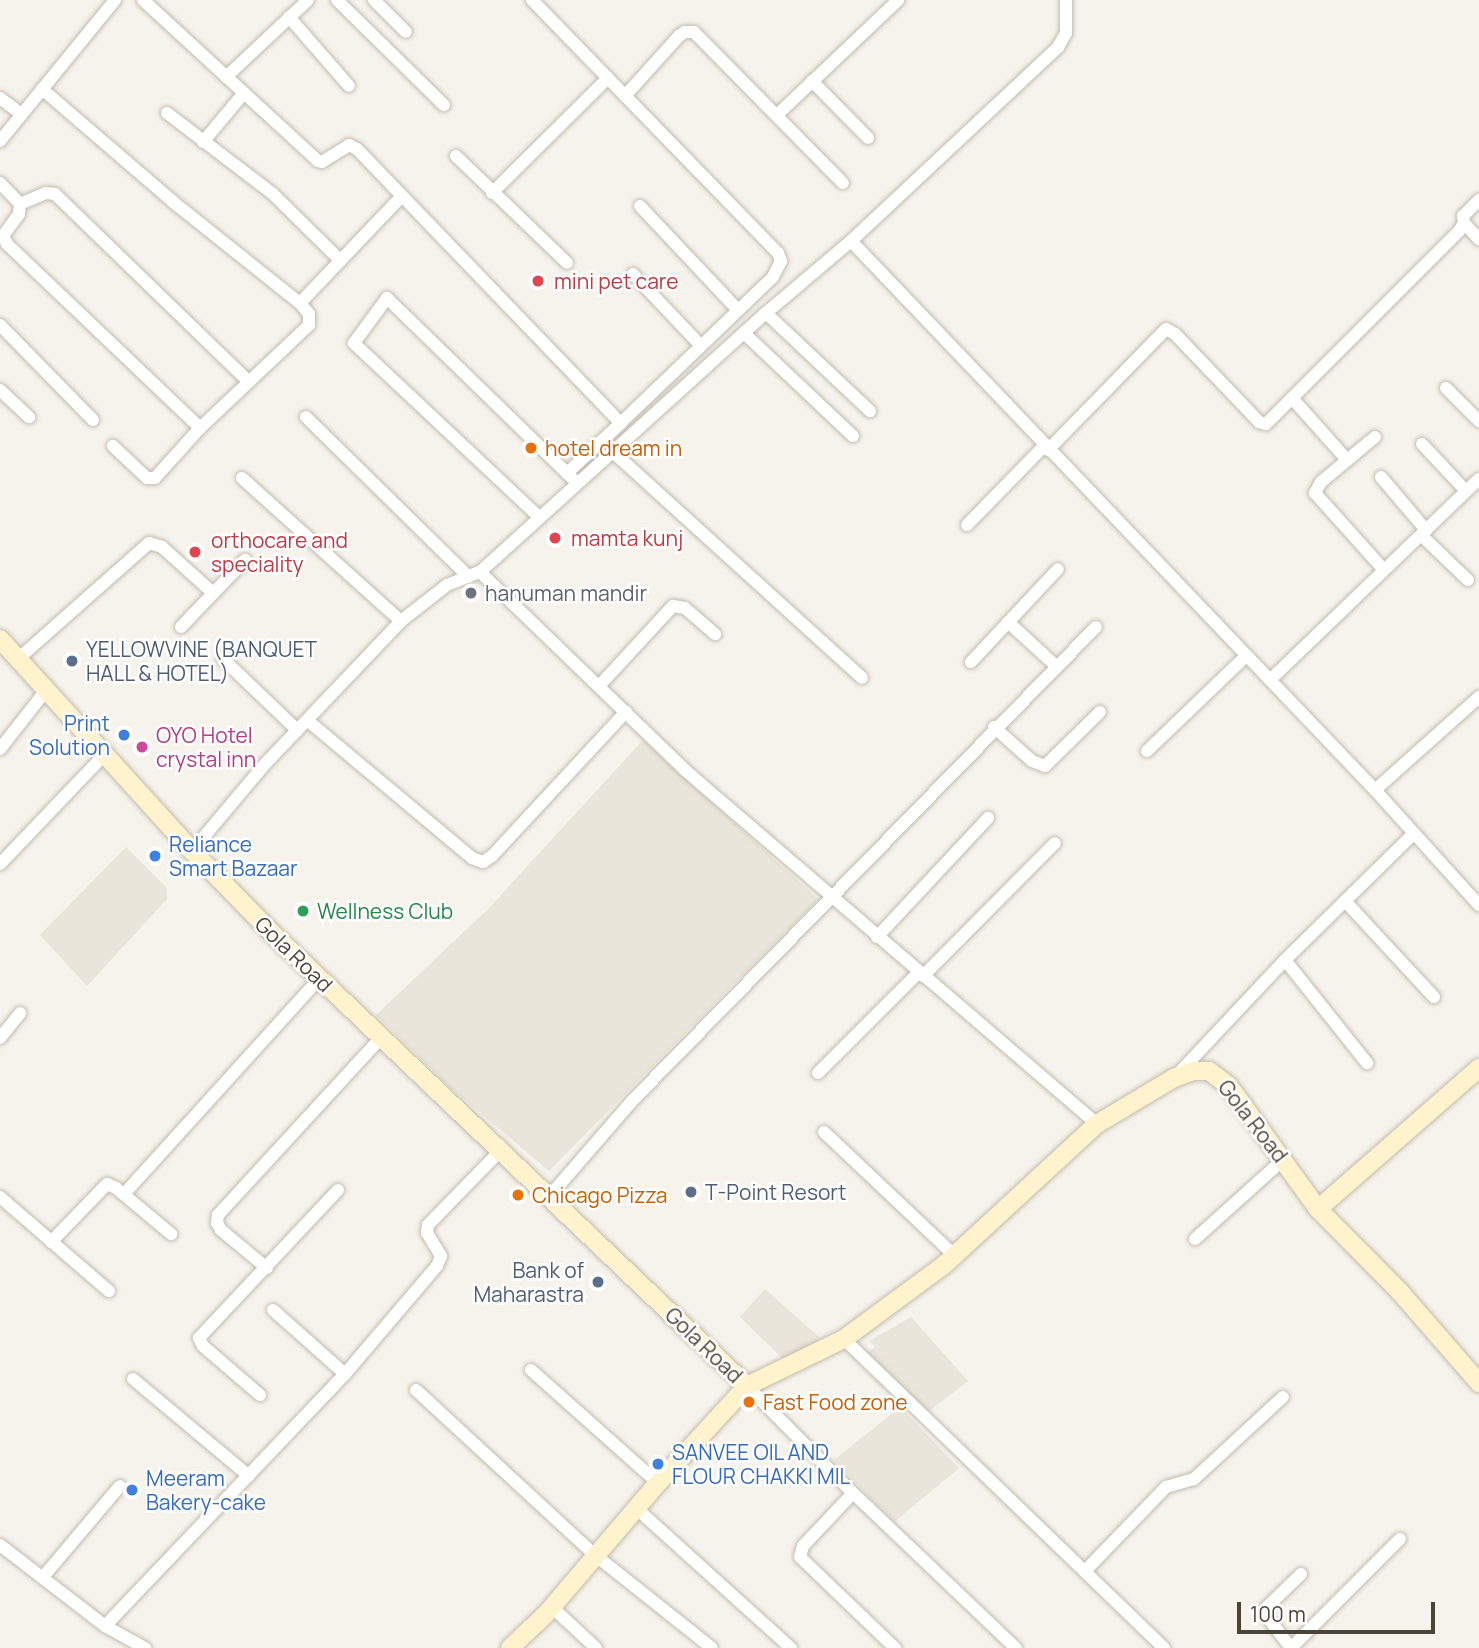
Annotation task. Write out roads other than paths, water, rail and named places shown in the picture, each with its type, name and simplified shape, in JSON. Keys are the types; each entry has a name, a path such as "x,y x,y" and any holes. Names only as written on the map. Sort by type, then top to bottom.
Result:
{"street":[{"path":"0,141 115,0"},
{"path":"143,0 318,161 323,162 352,146 621,423"},
{"path":"226,77 308,0"},
{"path":"337,0 444,105"},
{"path":"373,0 406,32"},
{"path":"532,0 778,253 782,261 778,271 567,473"},
{"path":"777,115 898,0"},
{"path":"192,851 306,720 401,621 447,585 474,575 766,313 851,241 1050,54 1066,33 1066,0"},
{"path":"289,17 349,86"},
{"path":"625,96 679,36 689,31 699,36 844,183"},
{"path":"492,193 608,78"},
{"path":"812,81 868,138"},
{"path":"42,89 172,201 300,303 309,314 309,325 200,428 155,478 147,478 113,446"},
{"path":"203,142 244,93"},
{"path":"0,98 21,114"},
{"path":"167,113 273,194 341,261"},
{"path":"456,156 567,263"},
{"path":"0,183 20,204 19,214 5,232 4,240 200,428"},
{"path":"20,204 46,193 60,198 249,382"},
{"path":"300,303 402,196"},
{"path":"1479,200 1463,216 1464,223 1479,240"},
{"path":"640,206 738,310"},
{"path":"967,525 1166,329 1175,334 1261,424 1266,424 1464,223"},
{"path":"851,241 1375,790 1479,905"},
{"path":"633,274 701,346"},
{"path":"538,516 354,343 387,298 577,483"},
{"path":"766,313 870,411"},
{"path":"0,325 93,420"},
{"path":"744,333 852,436"},
{"path":"1446,387 1479,421"},
{"path":"0,390 29,417"},
{"path":"1292,398 1347,460"},
{"path":"306,417 474,575 600,685 686,771 1097,1124"},
{"path":"1375,437 1318,485 1316,496 1384,570"},
{"path":"1422,444 1466,491"},
{"path":"613,452 862,678"},
{"path":"1381,477 1424,532 1468,580"},
{"path":"242,478 401,621"},
{"path":"1270,680 1479,479"},
{"path":"19,659 149,542 162,547 213,593"},
{"path":"181,627 245,560"},
{"path":"971,662 1058,569"},
{"path":"600,685 673,606 684,608 715,634"},
{"path":"1008,622 1056,666"},
{"path":"548,1198 632,1101 994,727 1096,626"},
{"name":"Gola Road","path":"0,639 192,851 319,979 747,1387 844,1339 955,1256 1097,1124 1174,1078 1193,1071 1209,1072 1220,1077 1284,1159 1318,1209 1400,1293 1479,1383"},
{"path":"1147,751 1246,656"},
{"path":"223,659 297,730"},
{"path":"0,749 47,690"},
{"path":"1375,790 1479,697"},
{"path":"306,720 472,858 483,862 626,712"},
{"path":"994,727 1032,761 1045,766 1100,712"},
{"path":"0,864 106,753"},
{"path":"877,937 988,818"},
{"path":"1174,1078 1285,960 1413,834"},
{"path":"818,1073 1055,843"},
{"path":"1345,901 1434,997"},
{"path":"1285,960 1367,1063"},
{"path":"124,1194 319,979"},
{"path":"0,1038 20,1013"},
{"path":"267,1268 221,1230 217,1223 218,1216 380,1039"},
{"path":"1318,1209 1479,1068"},
{"path":"824,1132 955,1256"},
{"path":"105,1626 345,1374 439,1262 440,1253 427,1233 428,1225 499,1152"},
{"path":"1195,1240 1284,1159"},
{"path":"51,1242 103,1186 110,1184 171,1234"},
{"path":"260,1395 203,1346 199,1338 338,1190"},
{"path":"0,1197 108,1291"},
{"path":"273,1310 345,1374"},
{"path":"844,1339 1164,1648"},
{"path":"531,1370 658,1483"},
{"path":"133,1379 249,1476"},
{"path":"510,1648 552,1607 658,1483 747,1387 853,1493 1016,1648"},
{"path":"416,1390 595,1555 712,1648"},
{"path":"1085,1571 1166,1487 1194,1479 1283,1396"},
{"path":"43,1577 120,1486"},
{"path":"853,1493 800,1554 803,1561 895,1648"},
{"path":"636,1508 791,1648"},
{"path":"1301,1574 1263,1611 1291,1648 1400,1539"},
{"path":"0,1545 105,1626 138,1647"},
{"path":"552,1607 596,1648"}],"place":[{"name":"mini pet care","path":"538,281"},
{"name":"hotel dream in","path":"531,448"},
{"name":"mamta kunj","path":"555,538"},
{"name":"orthocare and speciality","path":"195,552"},
{"name":"hanuman mandir","path":"471,593"},
{"name":"YELLOWVINE (BANQUET HALL & HOTEL)","path":"72,661"},
{"name":"Print Solution","path":"124,735"},
{"name":"OYO Hotel crystal inn","path":"142,747"},
{"name":"Reliance Smart Bazaar","path":"155,856"},
{"name":"Wellness Club","path":"303,911"},
{"name":"T-Point Resort","path":"691,1192"},
{"name":"Chicago Pizza","path":"518,1195"},
{"name":"Bank of Maharastra","path":"598,1282"},
{"name":"Fast Food zone","path":"749,1402"},
{"name":"SANVEE OIL AND FLOUR CHAKKI MIL","path":"658,1464"},
{"name":"Meeram Bakery-cake","path":"132,1490"}]}
